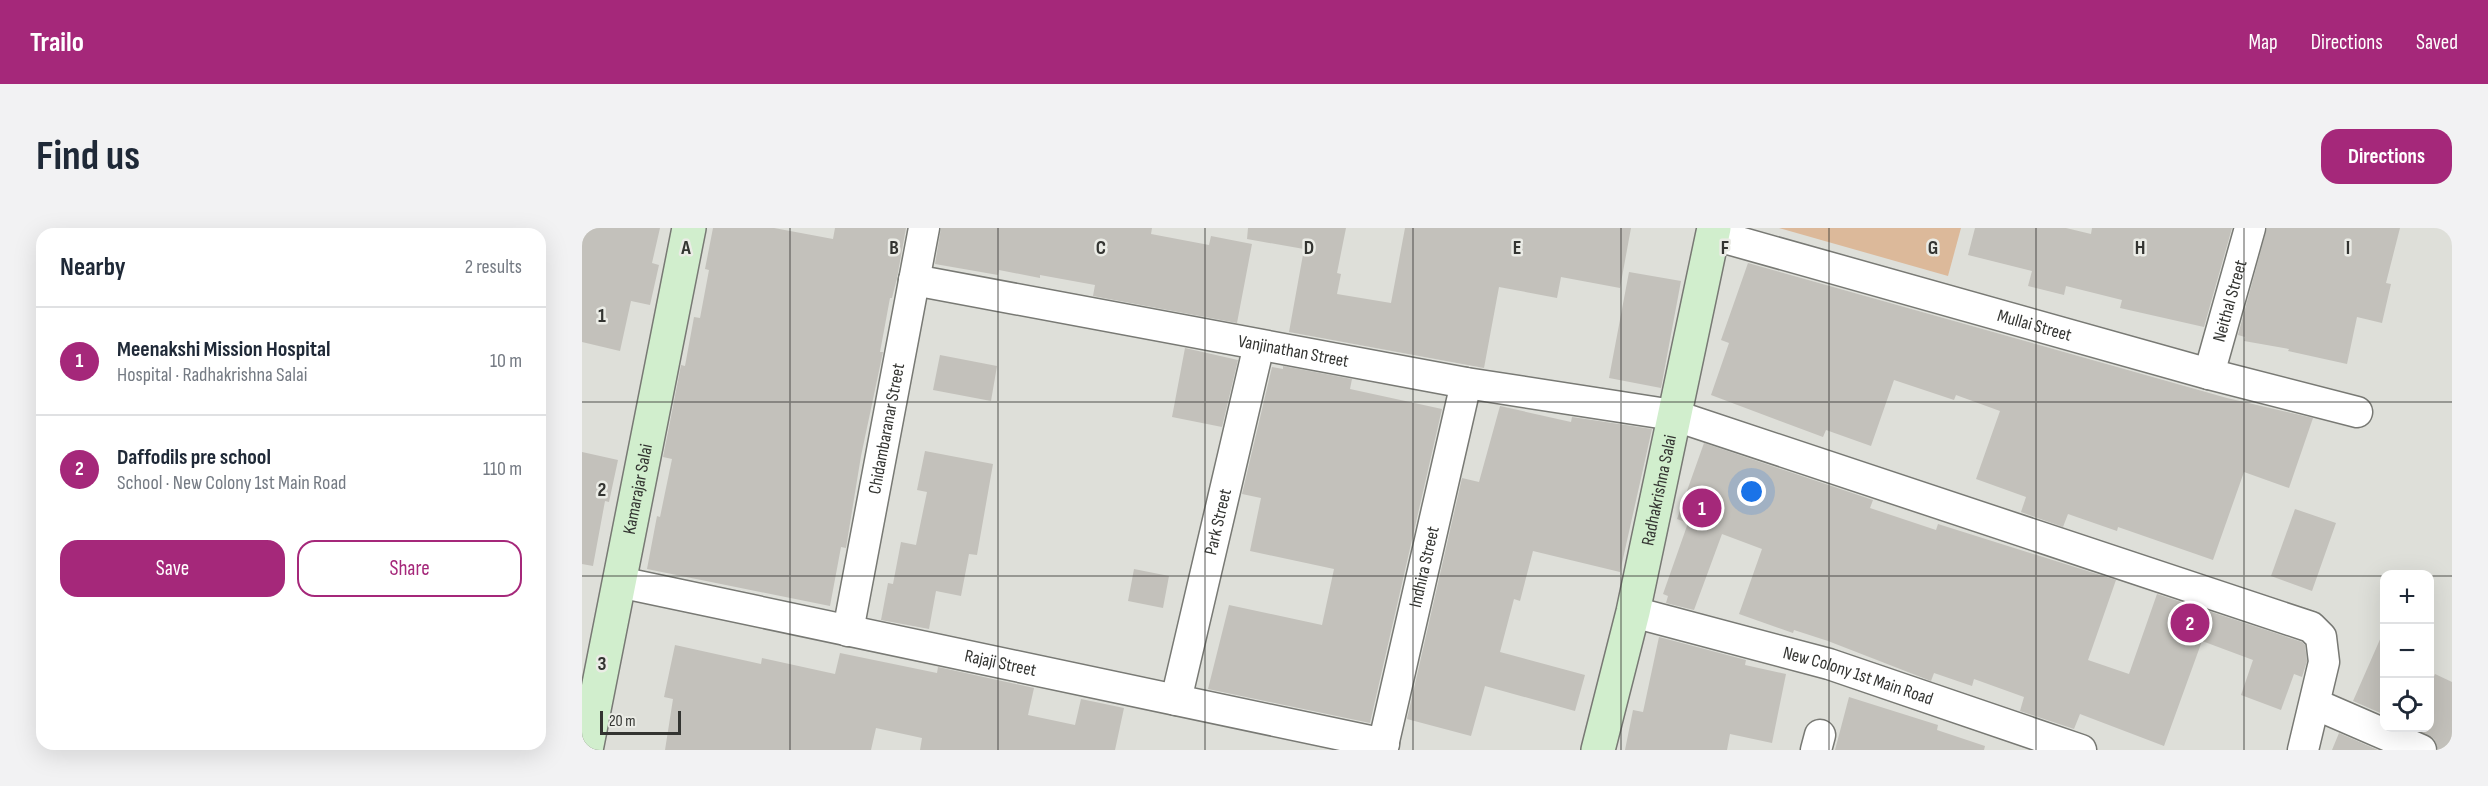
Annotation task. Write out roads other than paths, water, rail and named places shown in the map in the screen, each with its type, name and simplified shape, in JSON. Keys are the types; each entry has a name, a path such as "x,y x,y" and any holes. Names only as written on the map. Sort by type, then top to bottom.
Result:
{"street":[{"name":"Kamarajar Salai","path":"586,750 689,228"},
{"name":"Chidambaranar Street","path":"848,631 924,228"},
{"name":"Neithal Street","path":"2209,374 2250,228"},
{"name":"Mullai Street","path":"1714,231 2209,374 2357,412"},
{"name":"Radhakrishna Salai","path":"1598,750 1633,612 1673,415 1714,231"},
{"name":"Vanjinathan Street","path":"914,280 1466,383 1673,415 2311,627 2321,637 2324,662 2303,750"},
{"name":"Park Street","path":"1176,700 1259,345"},
{"name":"Indhira Street","path":"1383,747 1466,383"},
{"name":"Rajaji Street","path":"619,582 1176,700 1383,747"},
{"name":"New Colony 1st Main Road","path":"1633,612 1829,664 2081,750"},
{"path":"2314,704 2421,750"}],"place":[{"name":"Meenakshi Mission Hospital","path":"1702,508"},
{"name":"Daffodils pre school","path":"2190,623"}]}
